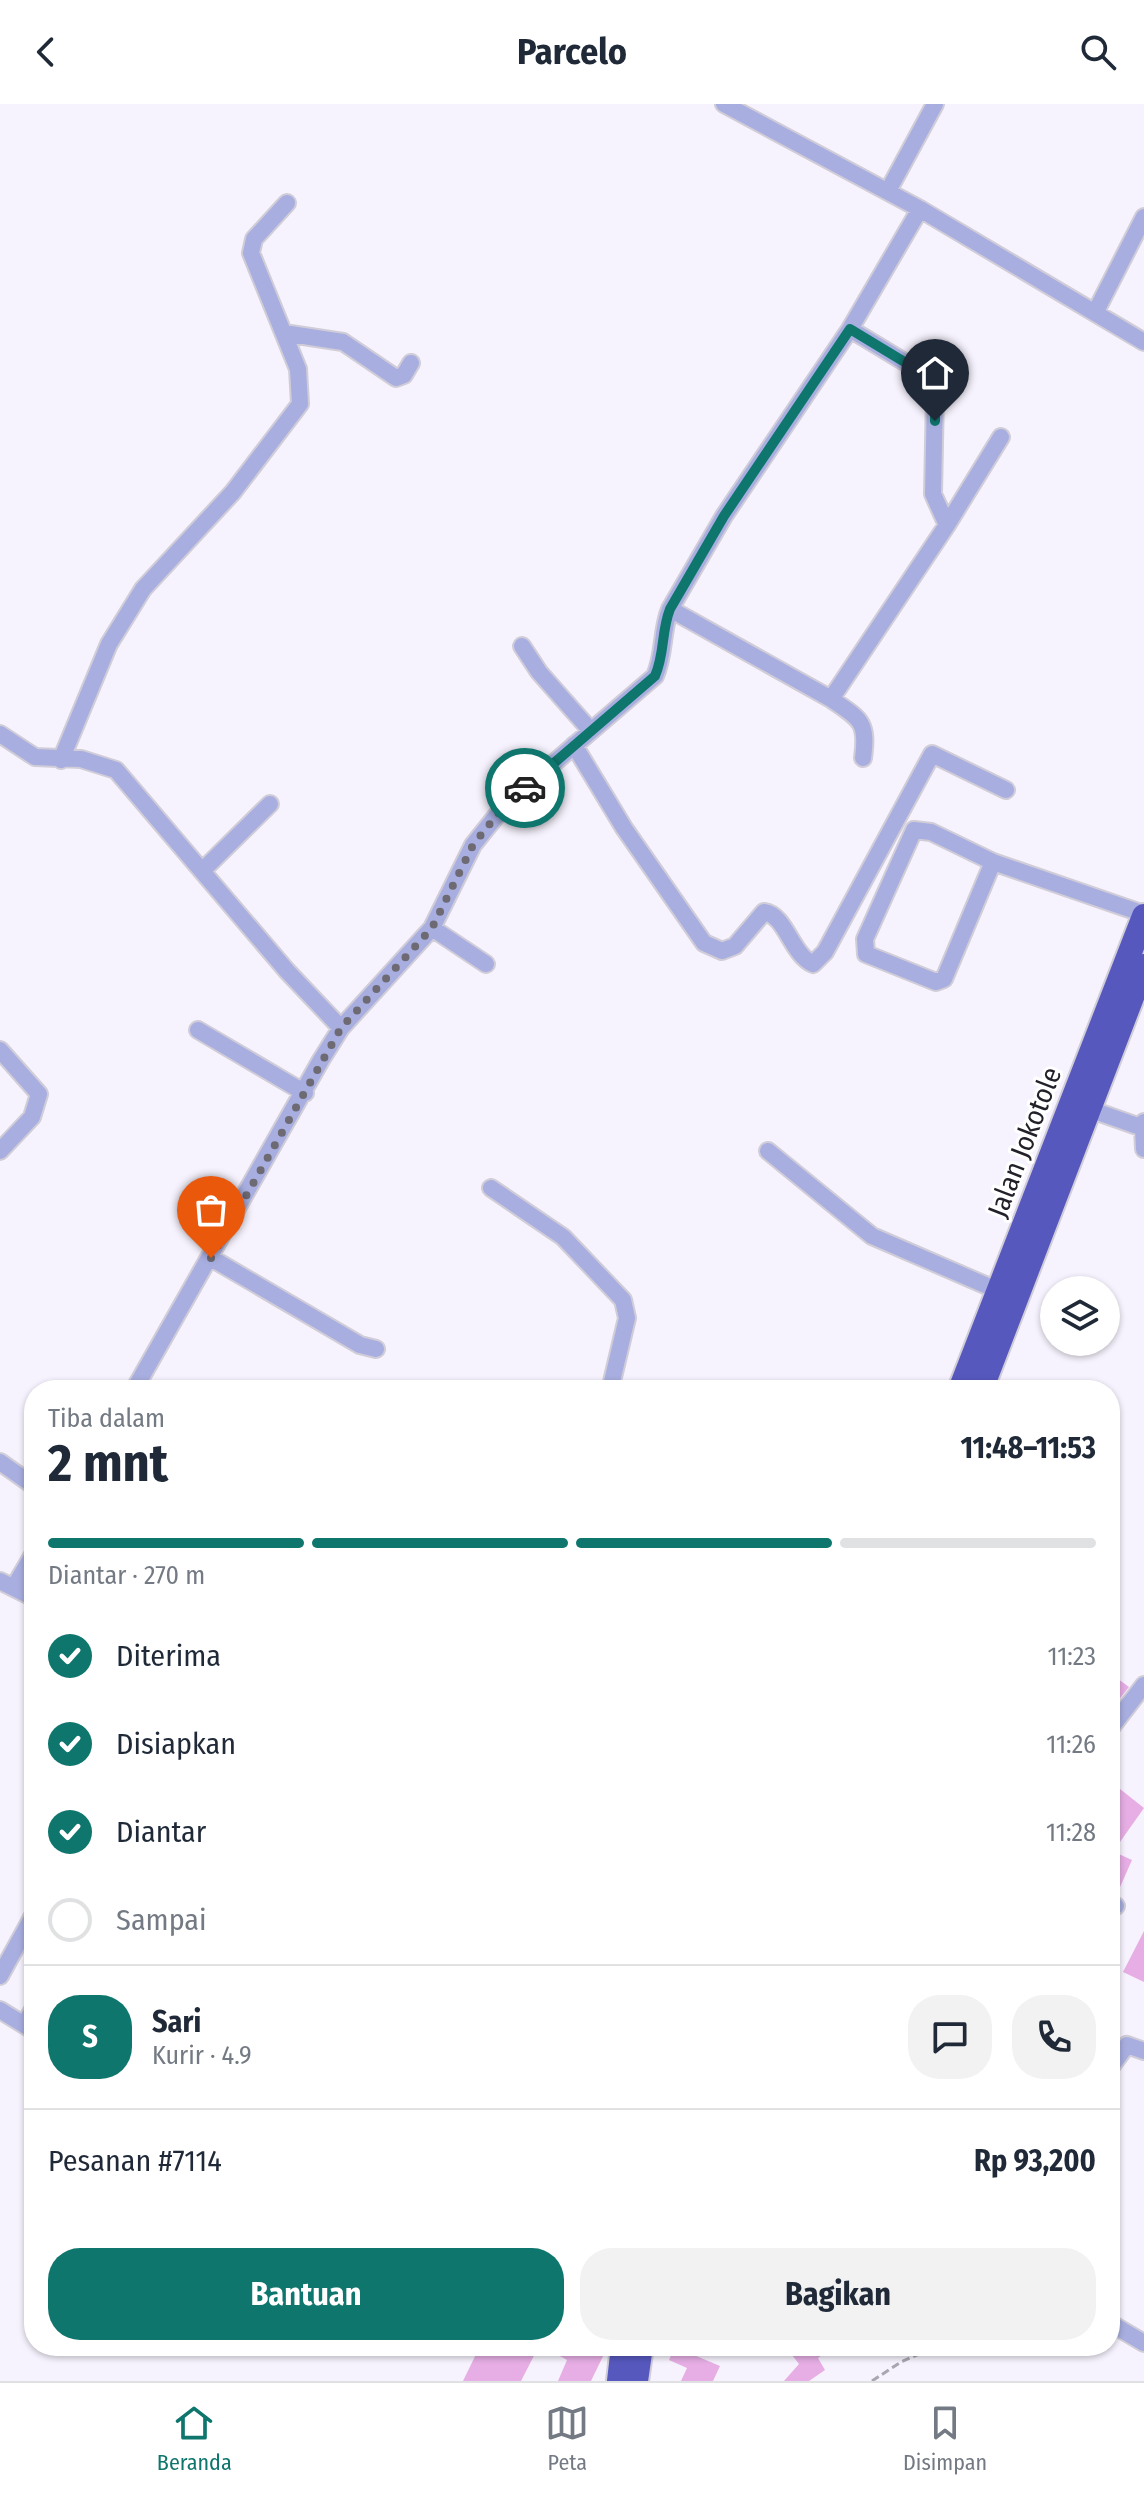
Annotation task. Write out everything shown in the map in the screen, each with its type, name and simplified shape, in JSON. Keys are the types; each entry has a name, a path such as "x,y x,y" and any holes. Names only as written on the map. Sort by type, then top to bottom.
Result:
{"highway":[{"name":"Jalan Jokotole","path":"964,1380 1144,915"},
{"name":"Jalan Jokotole","path":"985,1380 1144,966"},
{"path":"619,2381 622,2356"},
{"path":"636,2381 640,2356"}],"street":[{"path":"888,191 935,104"},
{"path":"734,107 920,209 1144,342"},
{"path":"61,760 109,644 143,589 233,492 296,413 300,396 298,369 251,253 254,239 287,203"},
{"path":"140,1380 341,1028 432,928 473,845 505,805 655,676 664,653 663,626 679,614 724,516 850,329 920,209"},
{"path":"1095,313 1144,217"},
{"path":"850,329 926,375 931,382 935,394 933,494 947,525"},
{"path":"284,333 343,342 396,378 404,375 411,363"},
{"path":"831,699 947,525 1001,437"},
{"path":"679,614 831,699 863,723 867,732 863,758"},
{"path":"522,646 539,672 591,731"},
{"path":"0,734 35,757 81,759 116,770 341,1028"},
{"path":"574,745 624,828 704,943 722,951 735,946 764,912 768,912 775,916 794,948 813,964 825,952 932,754 1006,790"},
{"path":"202,871 270,804"},
{"path":"993,862 944,979 936,982 866,954 865,939 914,830 931,832 993,862 1144,915"},
{"path":"432,928 486,964"},
{"path":"198,1030 305,1093"},
{"path":"0,1050 39,1094 32,1117 0,1151"},
{"path":"1089,1109 1143,1125 1144,1149"},
{"path":"768,1151 872,1236 999,1291"},
{"path":"491,1188 563,1237 623,1300 627,1318 612,1380"},
{"path":"211,1258 360,1345 376,1349"},
{"path":"0,1462 24,1479"},
{"path":"7,1584 24,1564"},
{"path":"1120,1716 1144,1685"},
{"path":"0,1976 24,1932"},
{"path":"0,2010 24,2025"},
{"path":"1120,2054 1127,2045 1144,2051"},
{"path":"1120,2329 1144,2343"}],"path":[{"path":"872,2381 914,2356"}],"building":[{"path":"1120,1680 1129,1687 1120,1698"},
{"path":"1120,1789 1144,1808 1120,1842"},
{"path":"1120,1855 1132,1860 1120,1887"},
{"path":"1144,1931 1144,1982 1123,1972"},
{"path":"475,2356 534,2356 521,2381 463,2381"},
{"path":"560,2356 603,2356 591,2381 558,2381 567,2360"},
{"path":"671,2356 696,2356 720,2366 713,2381 681,2381 687,2368 669,2360"},
{"path":"793,2356 821,2356 818,2358 825,2370 809,2381 784,2381 799,2364"}],"way so far":[{"path":"211,1258 341,1028 432,928 446,906 473,845 505,805 525,788"}],"route":[{"path":"525,788 655,676 664,653 663,626 670,609 724,516 850,329 926,375 934,388 935,421"}]}
